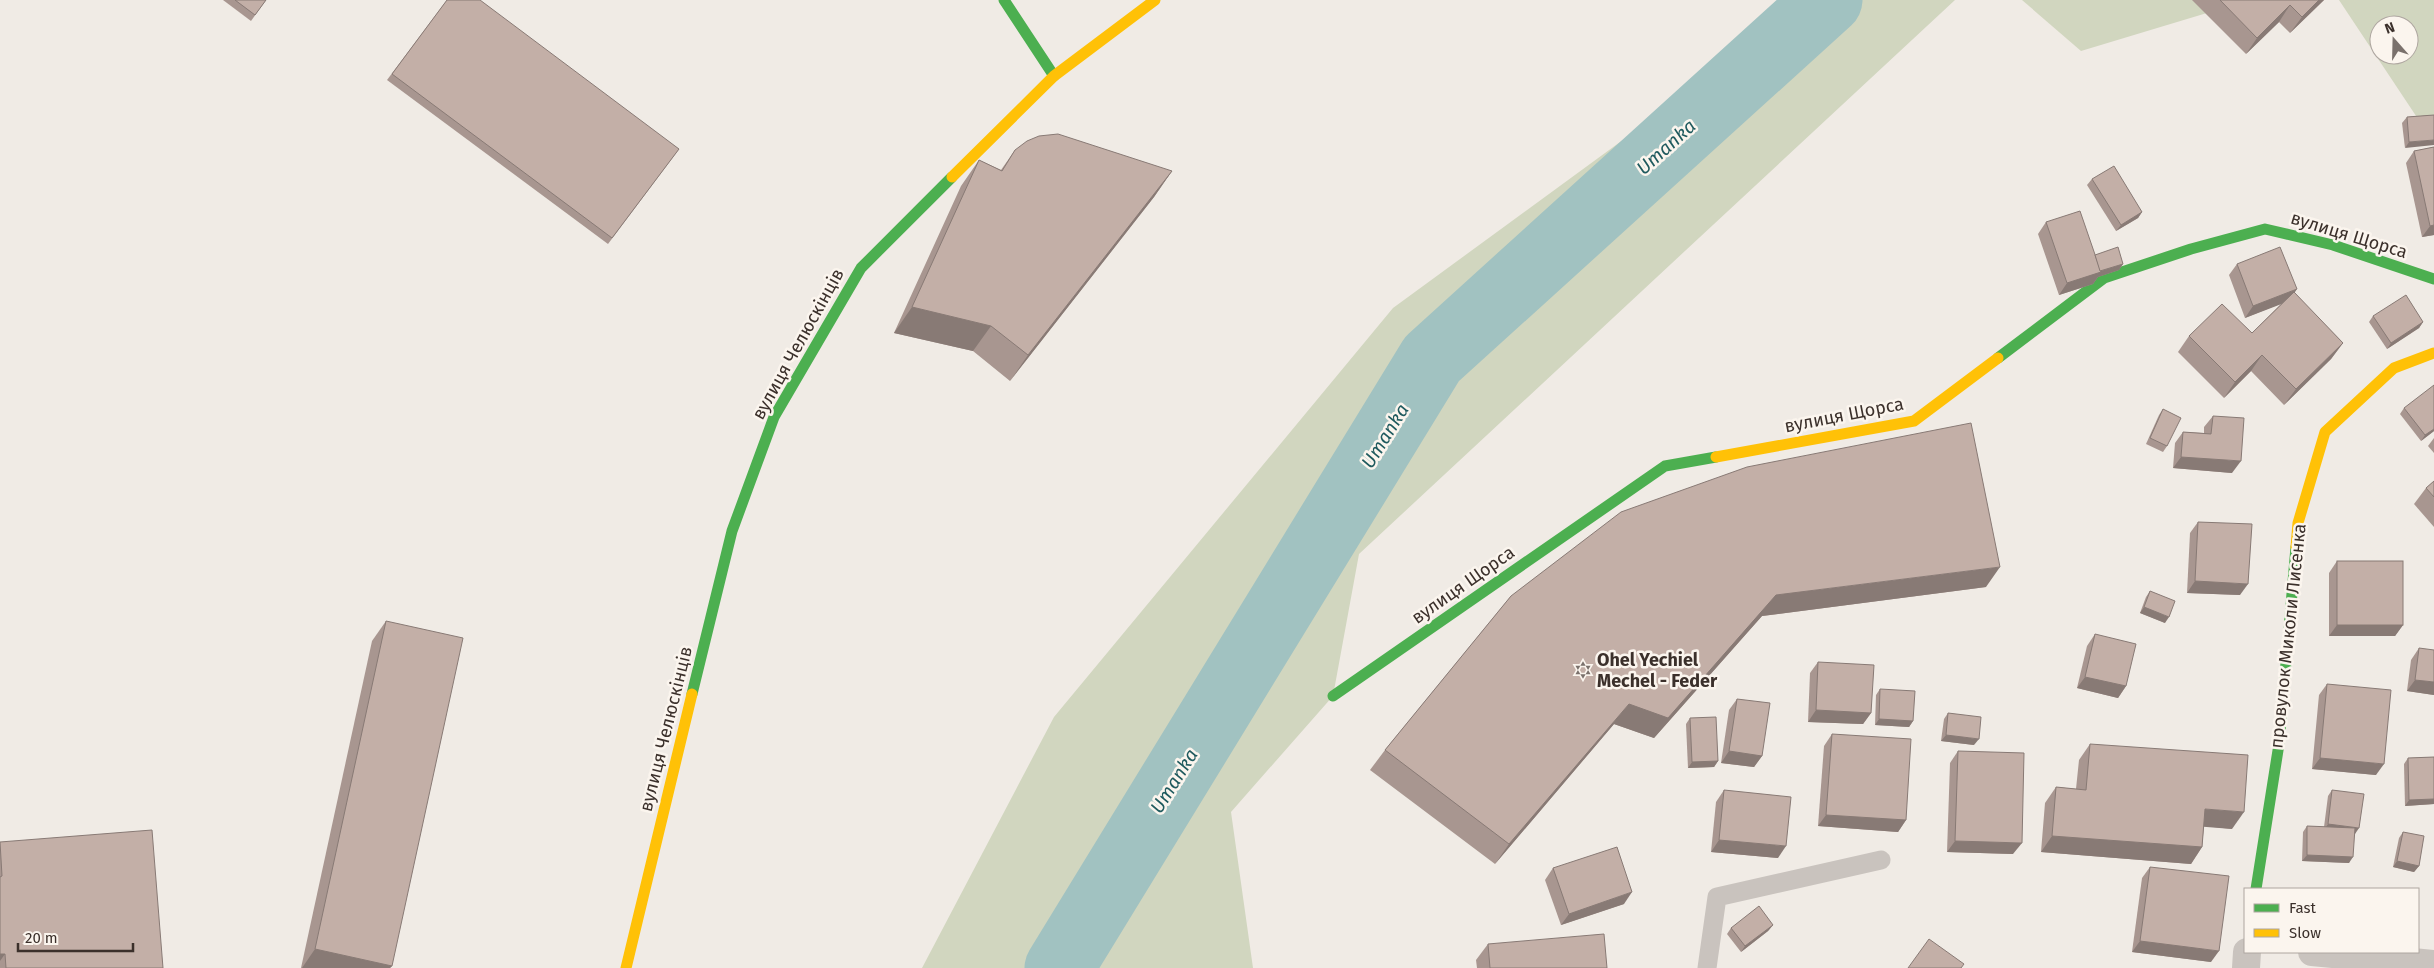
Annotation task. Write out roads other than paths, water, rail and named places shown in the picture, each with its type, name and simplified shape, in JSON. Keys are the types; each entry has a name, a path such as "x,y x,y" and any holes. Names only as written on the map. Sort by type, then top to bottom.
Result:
{"street":[{"path":"1004,0 1054,76"},
{"name":"вулиця Челюскінців","path":"626,968 732,531 774,417 861,268 1054,76 1155,0"},
{"name":"вулиця Щорса","path":"1333,696 1665,466 1914,421 2104,278 2191,249 2265,229 2333,245 2434,279"},
{"name":"провулок Миколи Лисенка","path":"2256,888 2279,744 2298,523 2325,432 2394,368 2434,353"},
{"path":"2246,953 2246,968"},
{"path":"2322,953 2434,964"}],"lane":[{"path":"1707,968 1717,897 1881,860"}],"waterway":[{"name":"Umanka","path":"1059,968 1432,359 1828,0"}],"place":[{"name":"Ohel Yechiel Mechel - Feder","path":"1583,670"}]}
